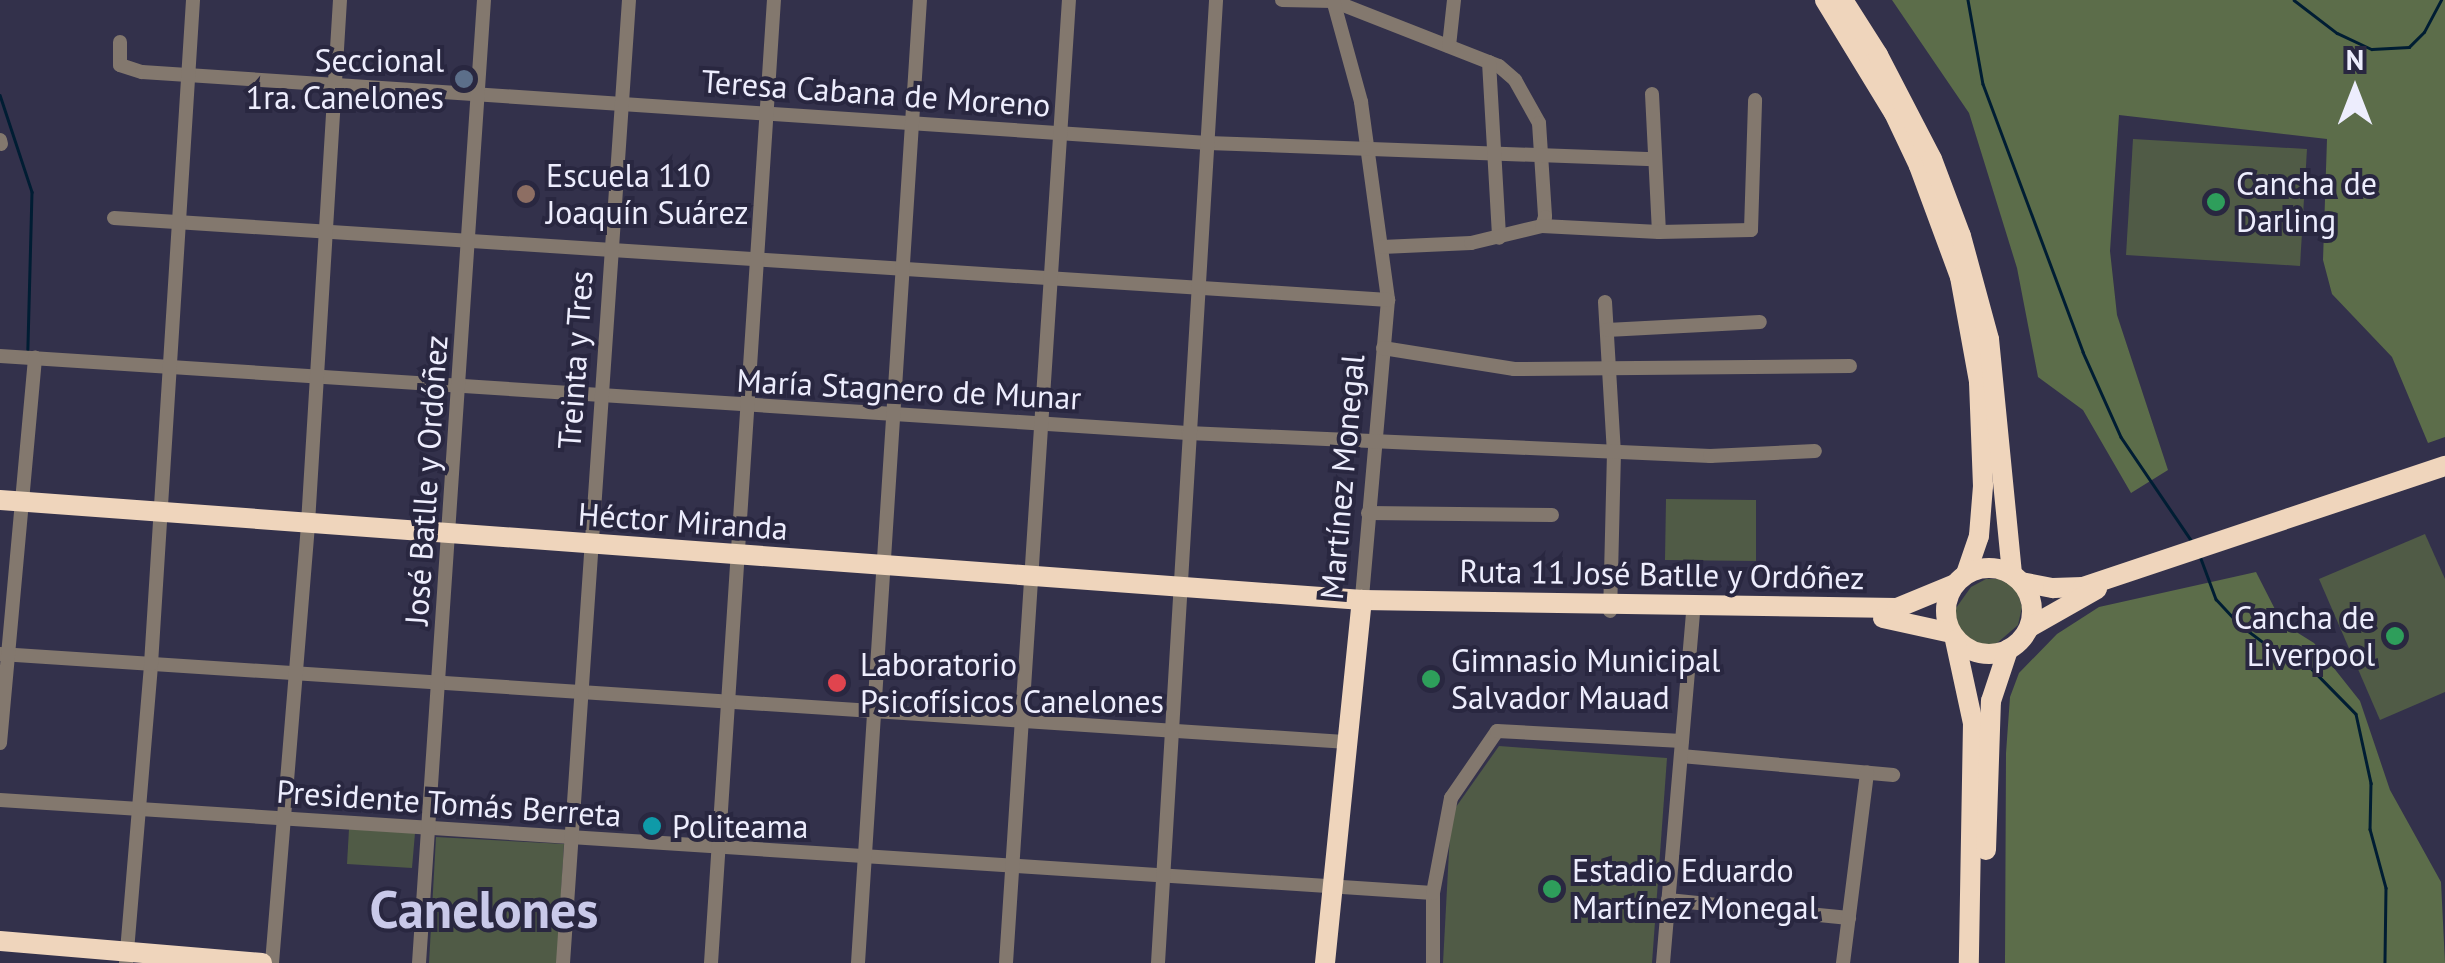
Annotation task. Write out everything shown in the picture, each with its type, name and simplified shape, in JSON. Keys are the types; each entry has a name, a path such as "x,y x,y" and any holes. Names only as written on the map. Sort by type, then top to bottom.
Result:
{"highway":[{"path":"1825,0 1894,113 1919,166 1960,277 1979,382 1983,486 1979,536 1946,603 1973,723 1969,963"},
{"path":"1843,0 1878,55 1932,158 1962,236 1990,339 2016,578 2032,603 2030,627"},
{"path":"1960,579 1984,568 2066,588 2115,577 2445,466"},
{"name":"Héctor Miranda","path":"0,500 1361,604"},
{"path":"1982,963 1994,680 2008,650 2030,627 2115,577"},
{"name":"Ruta 11 José Batlle y Ordóñez","path":"1361,604 1693,610 1897,608 1928,599 1960,579"},
{"name":"Martínez Monegal","path":"1325,963 1361,604"},
{"name":"Ruta 11 José Batlle y Ordóñez","path":"1693,610 1889,618 1953,636"},
{"path":"1953,636 1980,654 2008,650"},
{"path":"0,941 126,957 262,963"}],"street":[{"path":"126,957 172,368 193,0"},
{"path":"272,963 308,523 340,0"},
{"name":"José Batlle y Ordóñez","path":"419,963 484,0"},
{"name":"Treinta y Tres","path":"563,963 629,0"},
{"path":"711,963 774,0"},
{"path":"858,963 920,0"},
{"path":"1006,963 1038,424 1070,0"},
{"path":"1158,963 1216,0"},
{"path":"1282,0 1333,1 1488,62 1515,80 1539,123 1542,226"},
{"path":"1449,46 1454,0"},
{"name":"Martínez Monegal","path":"1333,1 1350,52 1369,150 1388,300 1361,604"},
{"name":"Teresa Cabana de Moreno","path":"120,42 120,65 126,70 188,75 1208,144 1654,159"},
{"path":"1488,62 1499,238"},
{"path":"1652,94 1658,232"},
{"path":"1382,247 1499,238 1542,226 1658,232 1752,230 1755,100"},
{"path":"114,218 1198,291 1388,300"},
{"path":"1605,302 1614,452 1610,609"},
{"path":"1607,330 1760,322"},
{"path":"1382,348 1514,369 1850,366"},
{"name":"María Stagnero de Munar","path":"0,356 1188,434 1710,456 1816,451"},
{"path":"0,743 5,654 35,358"},
{"path":"1368,512 1552,515"},
{"path":"1663,963 1693,610"},
{"path":"5,654 1348,742"},
{"path":"1433,963 1433,893 1451,798 1497,731 1510,729 1681,748 1894,776"},
{"path":"1843,963 1867,773"},
{"name":"Presidente Tomás Berreta","path":"0,800 1433,893"},
{"path":"1668,900 1848,918"}],"green space":[{"path":"1892,0 2445,0 2445,437 2428,443 2392,357 2332,294 2323,260 2327,139 2119,115 2110,251 2117,315 2168,470 2131,493 2083,410 2038,377 2017,268 1969,113"},
{"name":"Cancha de Darling","path":"2133,139 2307,149 2300,266 2126,255"},
{"path":"1666,499 1756,500 1756,561 1665,560"},
{"name":"Cancha de Liverpool","path":"2425,534 2445,579 2445,692 2380,720 2319,579"},
{"path":"2256,572 2282,623 2314,643 2360,701 2390,790 2441,882 2445,963 2005,963 2006,753 2010,697 2019,673 2057,634 2099,607"},
{"path":"1986,579 1999,579 2016,588 2022,607 2018,625 1996,644 1968,645 1955,628 1956,608 1971,587"},
{"name":"Estadio Eduardo Martínez Monegal","path":"1499,746 1667,758 1652,963 1443,963 1451,814"},
{"path":"349,829 415,833 412,868 347,864"},
{"path":"436,837 564,844 557,963 429,963"}],"waterway":[{"path":"1968,0 1983,84 2083,352 2121,437 2191,540"},
{"path":"2294,0 2337,33 2372,49 2409,47 2424,32 2441,0"},
{"path":"0,95 32,192 28,349"},
{"path":"2200,556 2216,599 2239,624 2268,646 2301,658 2356,714 2371,783 2370,829 2386,888 2385,963"}],"place":[{"name":"Seccional 1ra. Canelones","path":"464,79"},
{"name":"Escuela 110 Joaquín Suárez","path":"526,194"},
{"name":"Cancha de Darling","path":"2216,202"},
{"name":"Cancha de Liverpool","path":"2395,636"},
{"name":"Gimnasio Municipal Salvador Mauad","path":"1431,679"},
{"name":"Laboratorio Psicofísicos Canelones","path":"837,683"},
{"name":"Politeama","path":"652,826"},
{"name":"Estadio Eduardo Martínez Monegal","path":"1552,889"}],"district":[{"name":"Canelones","path":"484,909"}]}
